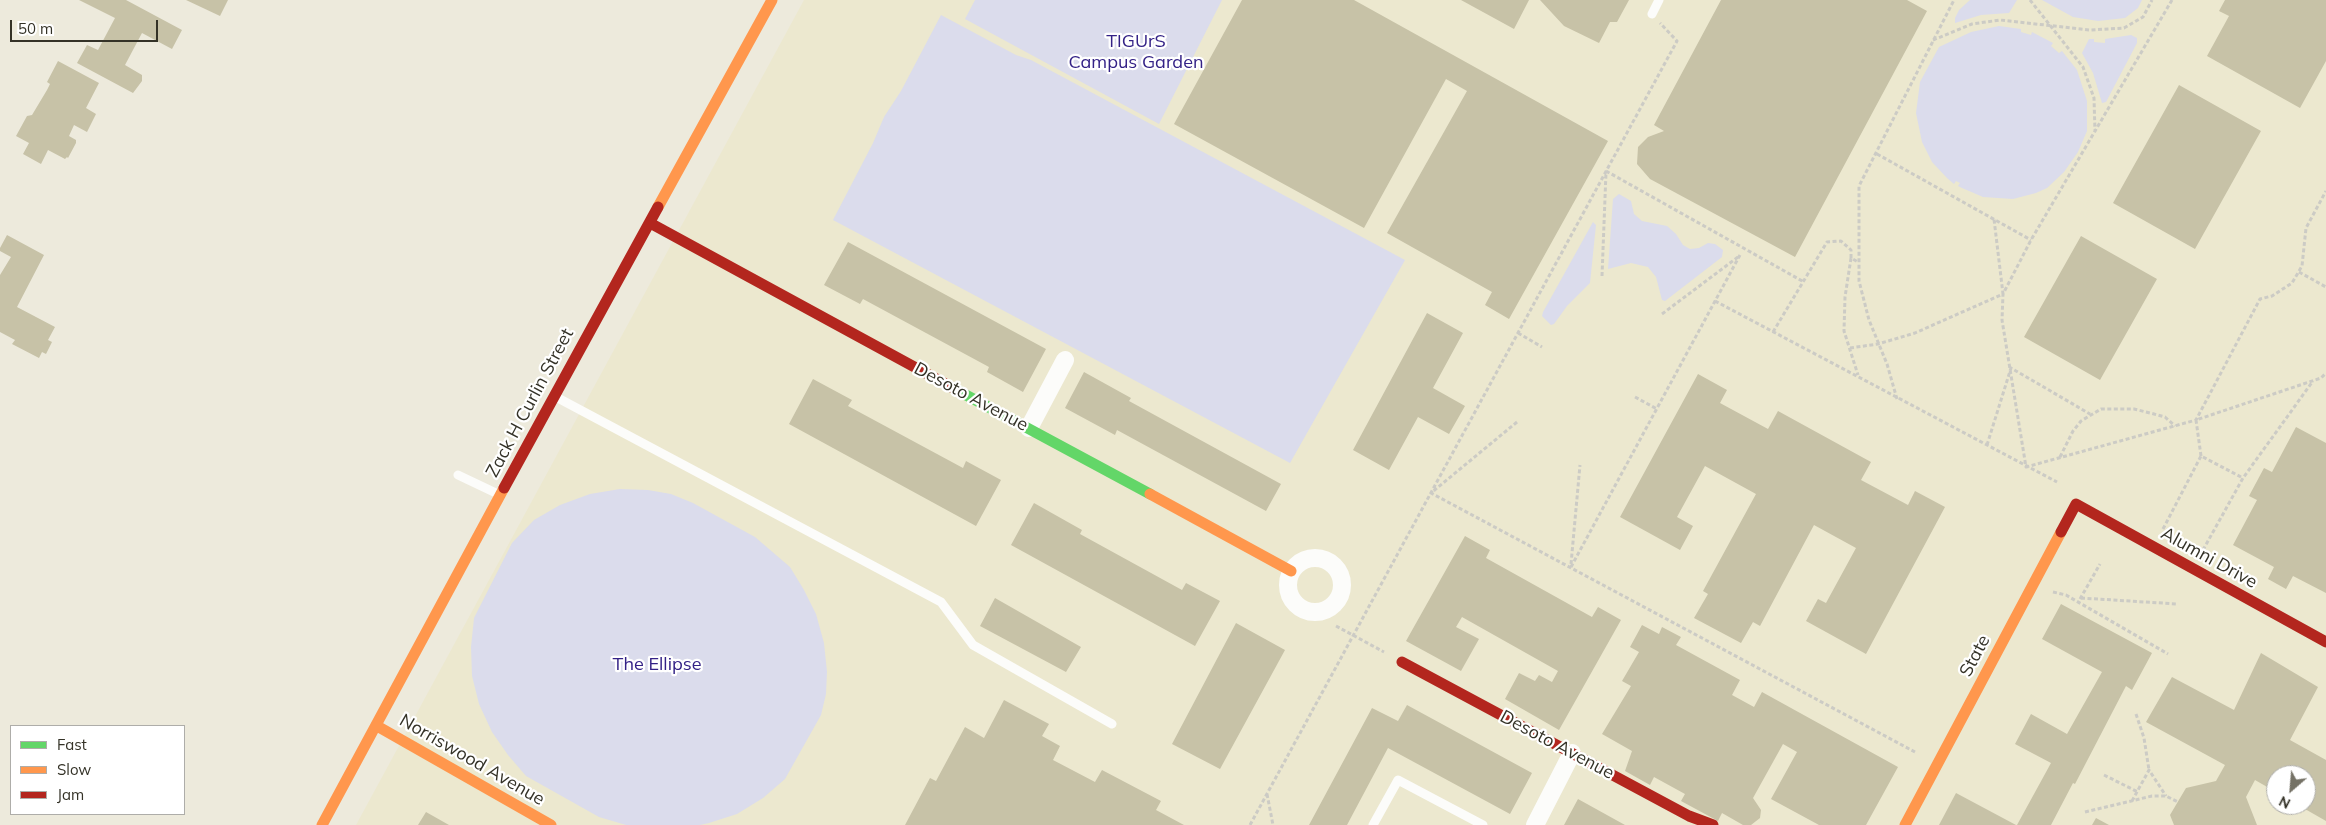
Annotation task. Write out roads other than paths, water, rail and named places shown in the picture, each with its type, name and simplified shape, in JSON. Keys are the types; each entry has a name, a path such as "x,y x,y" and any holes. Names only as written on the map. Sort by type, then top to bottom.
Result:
{"street":[{"name":"Zack H Curlin Street","path":"322,825 554,396 772,0"},
{"name":"Desoto Avenue","path":"650,224 1029,428 1291,572"},
{"path":"1029,428 1065,360"},
{"name":"Alumni Drive","path":"2076,504 2326,642"},
{"name":"State","path":"1905,825 2076,504"},
{"name":"Desoto Avenue","path":"1402,662 1689,816 1713,825"},
{"name":"Norriswood Avenue","path":"377,726 551,825"},
{"path":"1535,825 1572,753"}],"lane":[{"path":"1652,14 1659,0"},
{"path":"554,396 941,602 972,645 1112,724"},
{"path":"458,474 501,496"},
{"path":"1373,825 1398,780 1483,825"}],"park label":[{"name":"TIGUrS Campus Garden","path":"1136,52"},
{"name":"The Ellipse","path":"657,665"}]}
